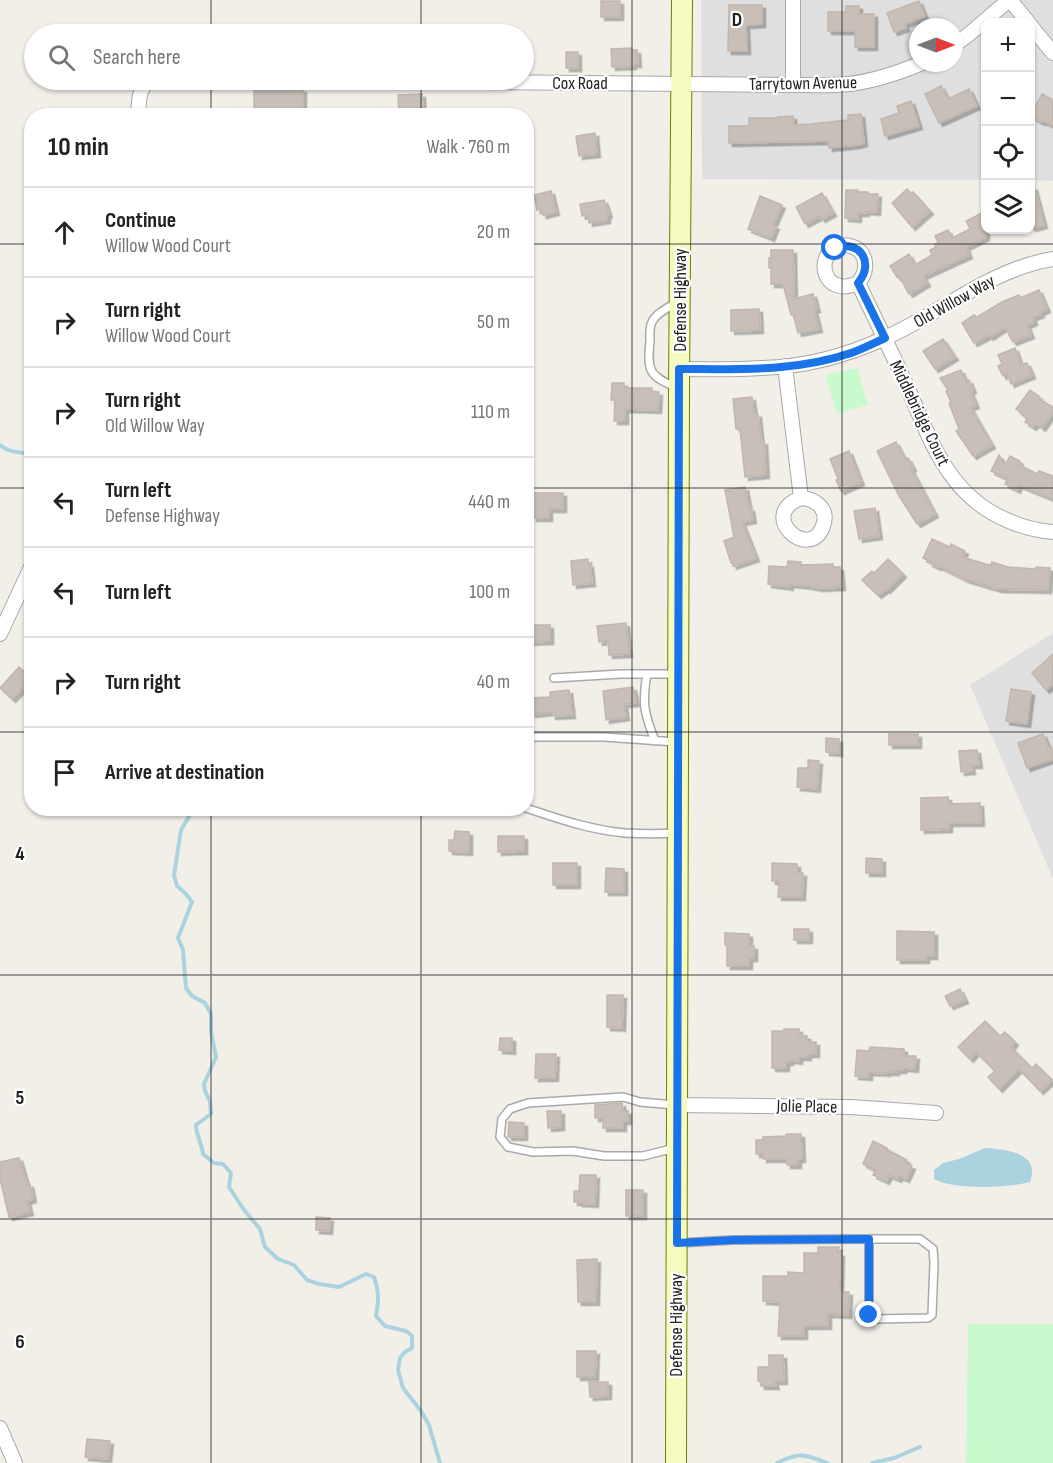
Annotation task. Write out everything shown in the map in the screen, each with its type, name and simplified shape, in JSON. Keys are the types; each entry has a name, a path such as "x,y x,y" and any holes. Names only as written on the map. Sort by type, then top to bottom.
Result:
{"main road":[{"name":"Defense Highway","path":"676,1463 682,0"}],"street":[{"path":"793,0 793,85"},
{"path":"963,39 1009,0 1024,18"},
{"path":"1035,31 1053,53"},
{"name":"Tarrytown Avenue","path":"681,84 847,84 870,81 909,68"},
{"name":"Cox Road","path":"534,83 681,84"},
{"path":"139,108 141,90"},
{"name":"Old Willow Way","path":"679,369 785,366 850,353 929,316 996,277 1053,259"},
{"name":"Middlebridge Court","path":"858,283 935,449 957,484 976,503 997,516 1020,526 1053,532"},
{"path":"785,366 801,498"},
{"path":"0,634 24,582"},
{"name":"Jolie Place","path":"677,1105 851,1107 936,1113"},
{"path":"0,1428 15,1463"}],"lane":[{"path":"679,389 663,382 653,374 648,362 651,323 680,300"},
{"path":"554,678 621,674 678,674"},
{"path":"647,674 645,716 655,741"},
{"path":"534,737 604,737 678,742"},
{"path":"534,811 601,830 678,833"},
{"path":"677,1105 639,1102 622,1097 528,1103 510,1109 502,1119 500,1137 508,1147 533,1152 573,1151 604,1156 643,1156 677,1148"},
{"path":"677,1243 733,1240 869,1239 920,1239 933,1249 932,1315 928,1318 874,1318 869,1315 869,1239"}],"shaded area":[{"path":"701,0 1053,0 1053,181 1035,180 1035,18 981,18 981,180 702,179"},
{"path":"1053,633 1053,879 970,685"}],"green space":[{"path":"857,368 868,405 837,414 825,375"},
{"path":"968,1324 1053,1324 1053,1463 966,1463"}],"water":[{"path":"985,1148 1020,1154 1031,1165 1030,1182 981,1187 954,1185 934,1179 934,1170 943,1163"}],"building":[{"path":"601,1 620,1 620,17 601,17"},
{"path":"919,1 925,16 909,18 909,22 905,24 906,28 894,32 887,13"},
{"path":"729,5 762,5 762,24 746,25 747,51 728,51"},
{"path":"846,6 859,6 859,14 874,14 874,47 855,47 855,31 828,31 828,12 846,12"},
{"path":"632,48 632,50 637,50 638,64 612,67 611,49"},
{"path":"566,52 578,52 578,68 566,68"},
{"path":"941,86 948,99 969,89 977,106 939,123 925,94"},
{"path":"254,90 303,90 303,108 254,108"},
{"path":"422,94 423,108 399,108 398,95"},
{"path":"1042,94 1053,100 1053,126 1035,118 1035,107"},
{"path":"911,101 919,126 885,136 881,119 899,113 897,106"},
{"path":"861,114 864,143 857,145 829,148 828,141 729,143 729,126 749,126 749,118 793,116 794,125 848,120 848,115"},
{"path":"595,133 597,154 579,156 576,136"},
{"path":"907,189 913,192 930,211 912,227 892,203"},
{"path":"846,190 878,194 877,212 858,213 858,219 845,218"},
{"path":"551,191 556,212 543,215 541,209 537,210 534,195"},
{"path":"1035,191 1044,225 1035,227"},
{"path":"822,193 833,213 822,219 820,216 805,224 796,207"},
{"path":"760,196 782,205 773,225 776,226 771,238 748,229"},
{"path":"604,200 609,214 607,220 589,223 588,215 582,216 580,204"},
{"path":"981,214 981,234 986,234 986,237 966,247 969,255 923,276 927,283 909,294 899,276 897,277 890,266 909,254 915,265 932,255 930,250 938,243 935,236 948,230 952,238 970,229 966,221"},
{"path":"771,250 793,250 794,299 813,294 819,329 798,333 783,284 771,284 769,258 771,258"},
{"path":"1039,290 1047,309 1033,317 1034,322 1027,325 1031,335 1013,342 1005,327 990,337 989,335 974,343 962,323 1002,302"},
{"path":"759,309 760,330 731,331 731,310"},
{"path":"943,339 955,357 935,369 923,351"},
{"path":"1015,348 1021,365 1027,363 1032,375 1011,384 1007,374 1003,376 998,366 1002,364 998,355"},
{"path":"961,370 966,382 969,380 973,390 970,391 976,405 970,407 992,445 973,456 956,431 959,429 949,403 951,402 946,391 948,390 940,378"},
{"path":"612,383 624,383 624,388 652,388 652,392 659,392 658,410 625,409 625,421 614,421 615,400 611,400"},
{"path":"1030,390 1040,397 1039,399 1053,407 1053,412 1042,428 1036,423 1033,427 1025,422 1027,419 1016,409"},
{"path":"752,397 754,414 758,414 761,442 764,441 766,475 745,477 740,429 736,429 733,399"},
{"path":"896,442 903,456 908,458 913,468 911,469 935,514 917,524 899,496 877,451"},
{"path":"849,451 861,482 841,491 830,459"},
{"path":"999,455 1005,465 1010,456 1020,461 1018,464 1037,474 1039,471 1053,476 1053,499 1019,485 1017,490 1005,484 1008,479 991,471"},
{"path":"745,487 753,520 742,522 756,558 733,566 724,541 734,537 725,490"},
{"path":"534,493 563,493 563,509 549,509 549,518 534,518"},
{"path":"875,508 879,536 859,539 854,511"},
{"path":"932,539 965,551 962,557 986,564 991,565 992,562 1008,567 1050,568 1048,590 998,589 965,579 923,558"},
{"path":"588,559 592,583 573,585 571,561"},
{"path":"888,559 903,574 887,590 878,595 862,580 872,571 874,573"},
{"path":"788,561 801,562 801,565 833,564 833,567 840,567 842,587 819,588 790,584 790,587 768,584 769,566 787,567"},
{"path":"626,623 629,654 609,655 608,641 599,642 597,626"},
{"path":"534,625 550,625 550,641 534,642"},
{"path":"1053,654 1053,684 1046,690 1032,673"},
{"path":"19,667 24,672 24,687 12,699 0,688"},
{"path":"633,687 636,703 624,704 626,717 606,720 603,691"},
{"path":"1011,689 1031,692 1027,724 1006,721"},
{"path":"569,690 572,715 552,716 552,712 534,714 534,698 550,697 550,692"},
{"path":"889,734 918,734 918,745 889,745"},
{"path":"1043,734 1048,747 1051,746 1053,759 1027,768 1018,743"},
{"path":"826,738 839,739 839,753 826,752"},
{"path":"977,750 979,765 971,765 972,771 961,772 959,751"},
{"path":"808,760 819,761 817,789 797,787 798,768 808,768"},
{"path":"948,797 949,804 980,803 981,823 949,823 949,829 921,830 921,798"},
{"path":"455,831 469,832 469,852 449,851 449,840 454,840"},
{"path":"498,836 524,836 524,851 498,852"},
{"path":"866,858 882,859 882,873 866,873"},
{"path":"553,863 577,863 577,885 553,885"},
{"path":"772,863 797,864 797,873 803,873 802,897 778,897 779,881 772,881"},
{"path":"606,868 624,869 624,892 605,892"},
{"path":"794,929 809,929 809,940 794,940"},
{"path":"897,931 934,932 934,956 926,956 926,960 897,960"},
{"path":"725,933 749,934 749,946 754,946 754,958 749,958 749,966 727,966"},
{"path":"960,989 965,1000 950,1006 945,996"},
{"path":"607,995 623,995 622,1028 607,1027"},
{"path":"985,1021 1000,1036 1005,1032 1015,1042 1011,1047 1032,1068 1036,1064 1052,1080 1040,1091 1019,1069 999,1089 988,1077 995,1071 976,1052 970,1059 958,1047"},
{"path":"784,1029 799,1029 799,1035 807,1036 807,1042 816,1042 816,1054 799,1057 799,1061 790,1060 786,1062 786,1068 772,1068 772,1031 784,1031"},
{"path":"500,1038 512,1038 512,1051 499,1050"},
{"path":"870,1047 904,1049 904,1056 916,1056 915,1069 903,1068 903,1070 887,1073 869,1072 869,1077 855,1076 857,1050 869,1051"},
{"path":"536,1054 556,1054 555,1078 535,1078"},
{"path":"622,1103 623,1111 628,1111 628,1121 623,1121 623,1128 603,1128 603,1118 595,1118 595,1105"},
{"path":"547,1111 561,1111 561,1127 548,1128"},
{"path":"509,1122 524,1123 524,1137 508,1137"},
{"path":"786,1134 801,1134 802,1159 798,1159 798,1165 787,1165 787,1159 763,1159 763,1154 756,1154 756,1140 763,1140 763,1137 786,1136"},
{"path":"873,1141 907,1160 905,1164 912,1166 906,1179 899,1176 898,1179 889,1175 886,1181 873,1175 876,1170 863,1164"},
{"path":"19,1158 27,1185 30,1184 33,1199 27,1201 30,1212 9,1217 0,1179 0,1162"},
{"path":"580,1175 596,1175 595,1204 574,1202 574,1191 579,1191"},
{"path":"626,1190 643,1190 643,1216 626,1216"},
{"path":"316,1217 330,1218 329,1231 316,1230"},
{"path":"818,1247 839,1247 838,1253 841,1253 840,1292 849,1292 848,1315 828,1314 828,1326 804,1326 804,1336 778,1336 780,1302 763,1301 763,1276 788,1276 788,1272 804,1273 804,1253 818,1253"},
{"path":"597,1259 596,1302 578,1302 577,1260"},
{"path":"577,1351 596,1351 595,1377 577,1377"},
{"path":"769,1355 783,1355 784,1381 774,1381 776,1386 761,1386 758,1381 758,1367 769,1367"},
{"path":"589,1382 608,1382 608,1396 590,1397"},
{"path":"87,1439 110,1441 108,1459 85,1457"}],"waterway":[{"path":"0,445 11,451 24,453"},
{"path":"189,816 181,830 174,875 177,886 192,902 178,938 183,950 186,988 192,996 205,1003 211,1014 211,1032 216,1057 204,1084 210,1101 211,1114 196,1125 203,1154 214,1163 223,1164 231,1173 229,1187 260,1229 265,1247 278,1259 294,1265 307,1280 339,1287 366,1274 374,1277 378,1296 376,1316 385,1326 406,1331 412,1336 412,1348 400,1358 398,1370 403,1388 429,1425 440,1463"},
{"path":"872,1463 894,1458 920,1447"},
{"path":"777,1463 797,1456 827,1463"}],"route":[{"path":"835,248 843,245 850,246 858,249 863,255 866,268 858,283 885,338 850,353 785,366 679,369 677,1243 733,1240 869,1239 869,1315"}]}
